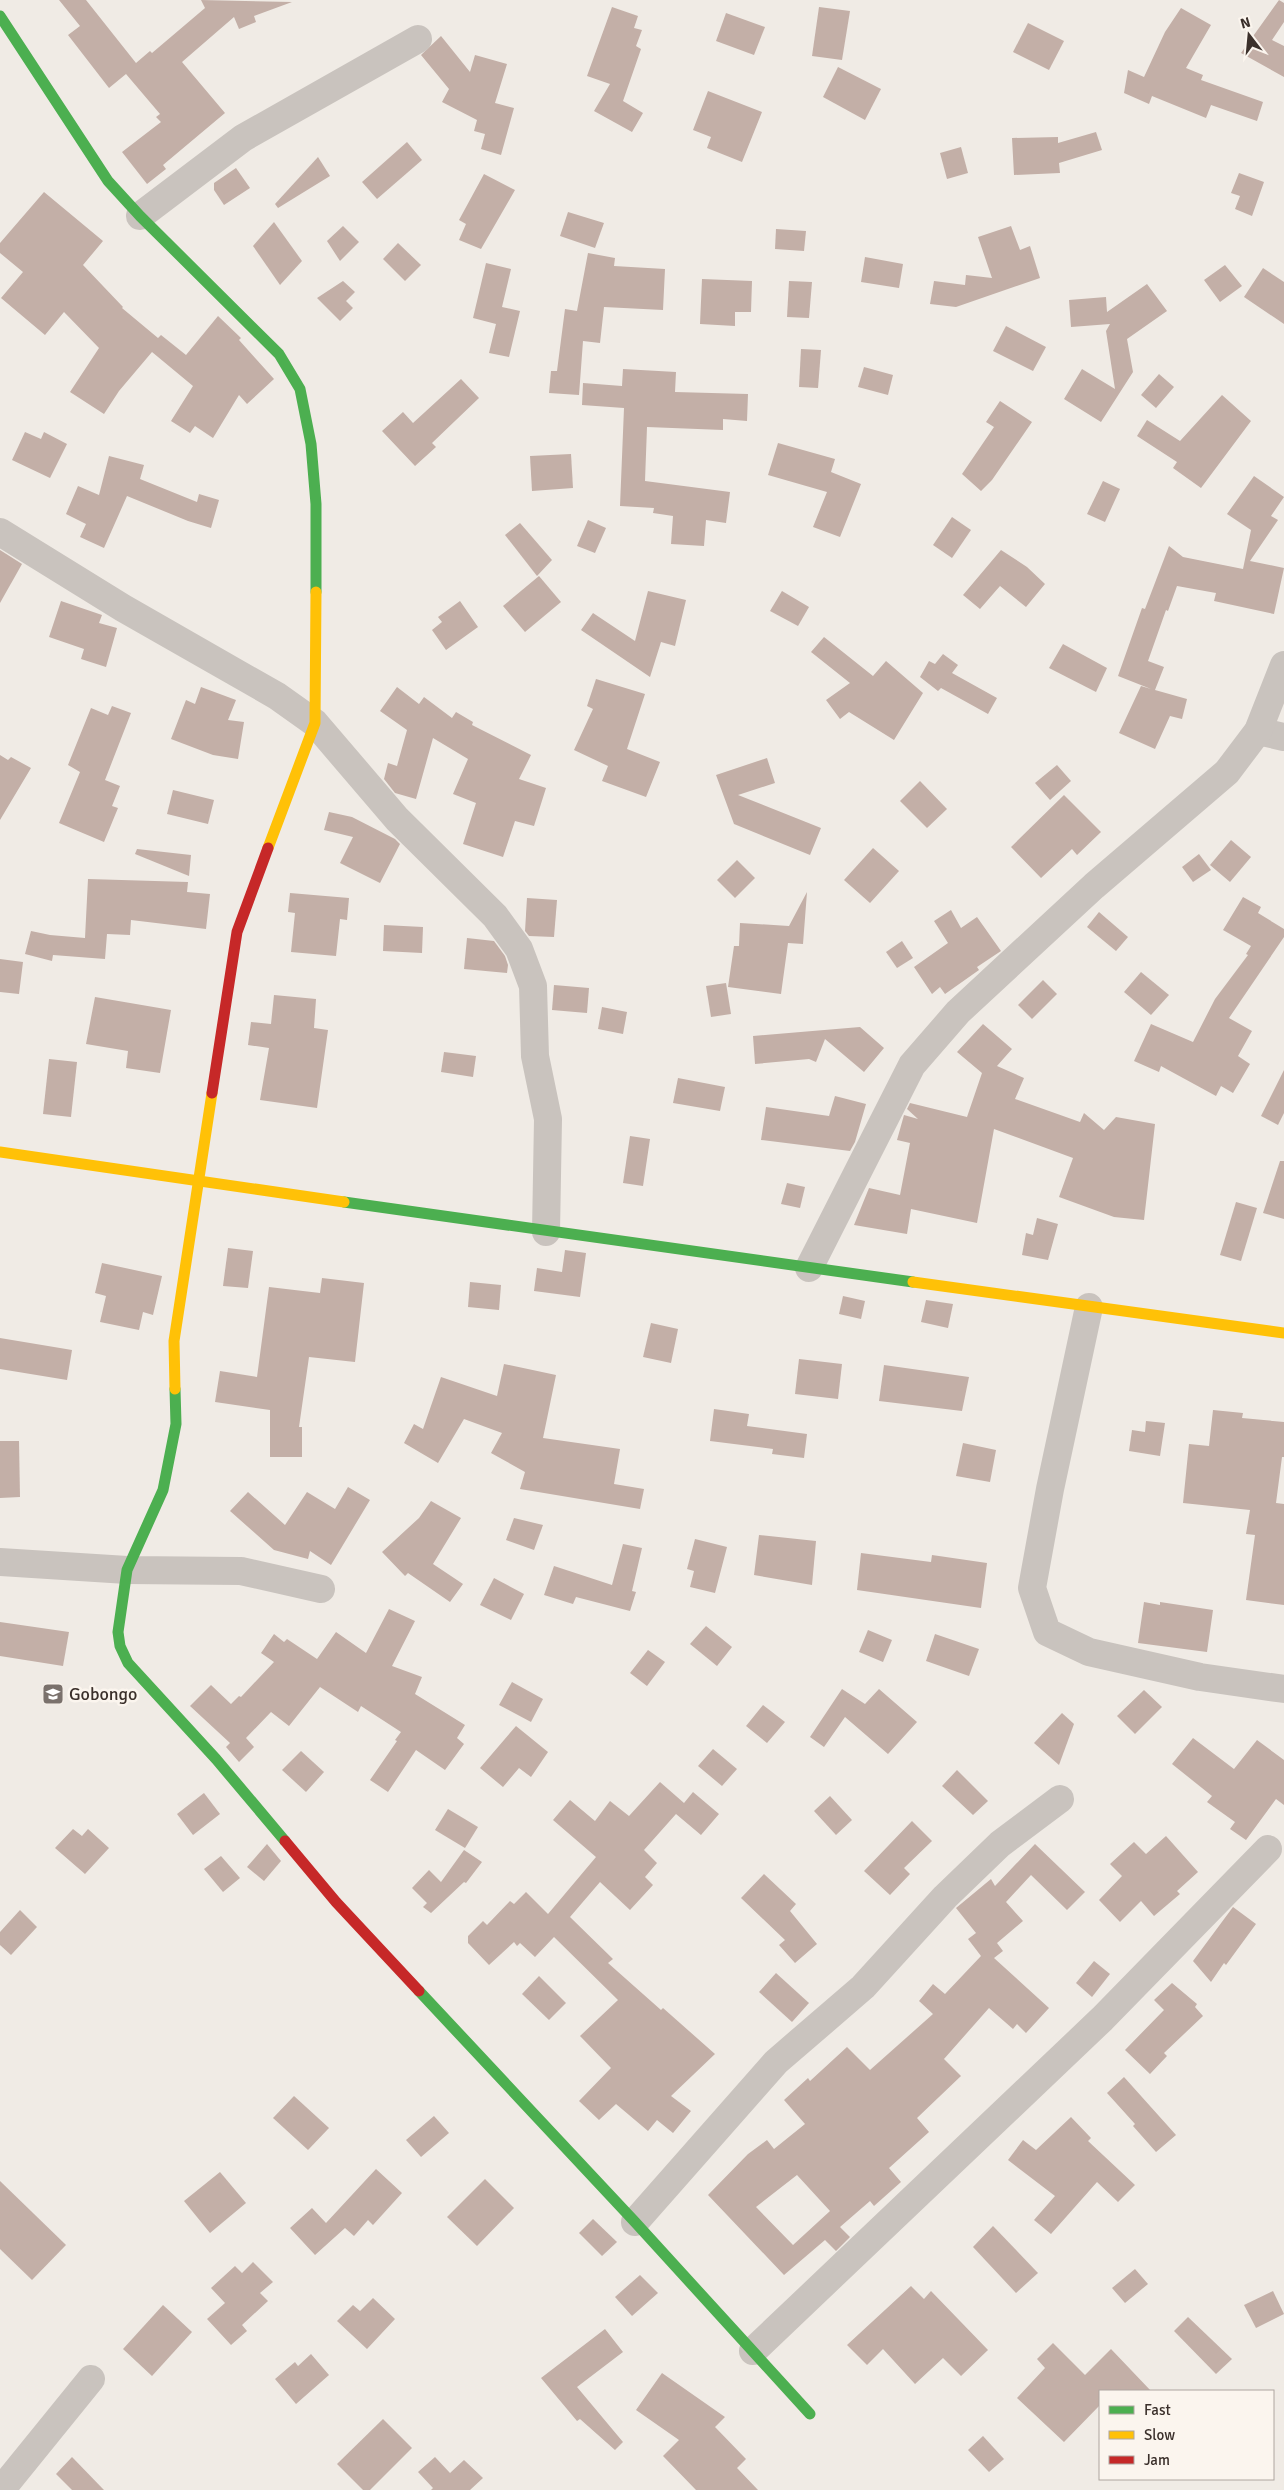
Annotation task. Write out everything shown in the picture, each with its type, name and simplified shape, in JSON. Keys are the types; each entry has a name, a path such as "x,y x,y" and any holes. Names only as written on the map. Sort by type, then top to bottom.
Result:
{"street":[{"path":"0,16 108,181 140,216 279,354 300,389 311,444 316,504 317,697 315,723 237,932 174,1341 176,1424 163,1490 127,1570 118,1632 120,1646 128,1663 216,1759 336,1902 636,2222 810,2414"},
{"path":"140,216 243,138 418,39"},
{"path":"0,532 123,608 277,696 315,723 397,819 495,916 519,950 533,986 535,1056 548,1119 546,1232"},
{"path":"809,1268 912,1065 958,1012 1094,886 1271,734 1284,665"},
{"path":"0,1152 546,1232 1284,1333"},
{"path":"1089,1306 1050,1490 1032,1588 1047,1632 1089,1652 1200,1677 1284,1689"},
{"path":"0,1562 127,1570 241,1571 321,1589"},
{"path":"636,2222 776,2062 863,1987 945,1897 1000,1844 1060,1799"},
{"path":"753,2351 1102,2019 1268,1849"},
{"path":"0,2490 91,2379"}],"building":[{"path":"59,0 86,0 136,63 150,51 152,53 205,8 201,0 292,2 254,16 256,22 239,29 234,17 182,62 225,113 163,165 166,169 147,184 122,152 161,122 156,117 160,114 126,74 109,88 68,35 80,26"},
{"path":"1279,0 1284,3 1284,22 1272,40 1284,46 1284,77 1241,53"},
{"path":"612,7 638,16 634,28 642,30 636,46 641,49 623,101 643,113 632,132 594,111 610,84 587,76"},
{"path":"819,7 850,11 842,60 812,56"},
{"path":"1181,8 1211,25 1186,68 1203,75 1201,80 1263,102 1257,121 1211,105 1206,118 1152,96 1149,104 1124,93 1128,70 1144,77 1165,32"},
{"path":"726,13 765,27 754,55 716,41"},
{"path":"1028,23 1064,41 1049,70 1013,52"},
{"path":"441,36 470,72 475,55 507,64 495,103 514,108 501,155 481,149 485,134 474,131 477,120 442,102 449,89 421,55"},
{"path":"838,67 881,89 865,120 823,97"},
{"path":"708,91 762,112 742,162 707,148 711,137 693,130"},
{"path":"1096,132 1102,150 1059,163 1060,173 1014,175 1012,138 1058,137 1058,143"},
{"path":"407,142 422,160 377,199 362,182"},
{"path":"961,147 968,173 947,179 940,153"},
{"path":"318,157 330,176 278,208 275,204"},
{"path":"236,168 250,188 224,205 214,190 214,183"},
{"path":"1239,173 1264,182 1252,216 1235,209 1240,196 1231,193"},
{"path":"484,174 515,190 481,249 459,240 466,224 459,220"},
{"path":"44,192 103,241 83,265 122,308 158,338 161,335 186,355 218,316 241,338 239,340 274,379 247,404 239,395 213,438 195,426 190,433 171,421 193,386 152,352 119,391 104,414 70,392 99,348 64,312 45,335 1,298 23,272 0,253 0,243"},
{"path":"568,212 604,223 595,248 560,236"},
{"path":"274,222 302,261 280,285 253,246"},
{"path":"343,226 359,242 340,261 327,241"},
{"path":"1011,226 1020,250 1030,246 1040,278 956,307 930,304 934,281 965,285 966,275 992,278 978,237"},
{"path":"776,229 806,231 804,251 775,249"},
{"path":"398,243 421,265 405,281 383,259"},
{"path":"588,253 615,258 614,266 665,269 663,310 604,307 600,343 583,341 579,395 549,393 551,371 557,371 565,309 577,311"},
{"path":"865,257 903,264 899,288 861,282"},
{"path":"486,263 511,269 502,307 520,311 509,357 489,353 496,324 473,318"},
{"path":"1225,265 1242,286 1220,302 1204,280"},
{"path":"1263,268 1284,282 1284,324 1244,297"},
{"path":"702,279 752,281 751,312 735,312 735,326 700,324"},
{"path":"343,281 355,292 346,301 353,308 340,321 317,298"},
{"path":"789,281 812,282 809,318 787,317"},
{"path":"1147,284 1167,311 1127,339 1133,372 1101,422 1064,399 1082,369 1115,389 1106,331 1110,324 1071,327 1069,300 1106,297 1107,312"},
{"path":"1006,326 1046,347 1033,371 993,351"},
{"path":"801,349 821,350 818,388 799,387"},
{"path":"864,367 893,375 888,395 858,387"},
{"path":"623,369 676,372 675,392 748,394 747,421 723,419 723,430 647,427 645,481 730,492 726,523 706,520 704,546 671,544 673,516 653,513 654,508 620,506 624,408 582,405 583,383 622,386"},
{"path":"1159,374 1174,387 1156,408 1141,395"},
{"path":"461,379 479,398 432,443 436,447 415,466 382,431 403,412 413,423"},
{"path":"1222,395 1251,421 1201,488 1173,468 1177,462 1137,436 1147,420 1180,441"},
{"path":"1000,401 1032,422 992,480 981,491 962,474 994,427 986,422"},
{"path":"25,432 41,439 44,432 67,444 50,478 12,460"},
{"path":"778,443 835,459 831,472 861,484 840,537 813,527 827,492 768,475"},
{"path":"571,454 573,488 532,491 530,456"},
{"path":"109,456 144,465 140,479 197,502 199,494 219,500 211,528 188,521 127,496 104,548 80,537 86,524 66,514 78,486 99,495"},
{"path":"1254,476 1284,497 1271,516 1278,520 1250,561 1284,568 1274,614 1214,601 1216,593 1177,586 1168,611 1166,610 1148,661 1164,667 1155,690 1187,699 1182,719 1170,716 1155,749 1119,733 1141,686 1151,689 1118,676 1142,608 1145,609 1169,546 1183,557 1243,569 1251,530 1227,514"},
{"path":"1103,481 1120,489 1105,522 1087,514"},
{"path":"952,517 971,530 952,558 933,545"},
{"path":"588,520 606,528 595,553 577,546"},
{"path":"520,523 552,560 537,576 505,535"},
{"path":"0,550 22,564 0,603"},
{"path":"1001,550 1027,567 1045,584 1026,607 1000,586 980,609 963,595"},
{"path":"539,576 561,602 525,632 503,606"},
{"path":"648,591 686,600 675,646 661,642 650,677 581,630 593,613 635,641"},
{"path":"782,591 809,607 798,626 770,611"},
{"path":"61,601 102,615 99,623 117,628 106,667 81,659 84,649 49,637"},
{"path":"460,601 478,627 446,650 432,630 442,622 438,617"},
{"path":"824,637 873,676 886,661 923,693 894,740 849,712 840,719 826,700 850,683 811,652"},
{"path":"1063,644 1107,668 1096,692 1049,668"},
{"path":"943,654 958,665 952,673 997,698 988,714 941,688 938,691 920,677 929,661 935,664"},
{"path":"596,679 645,694 627,749 660,762 646,797 602,781 608,766 574,750 593,709 587,706"},
{"path":"201,687 236,700 228,720 244,722 238,759 213,755 171,739 186,700 195,704"},
{"path":"397,687 419,704 424,697 452,718 456,712 473,722 472,725 531,755 519,779 546,788 534,826 515,821 503,857 463,844 476,803 453,794 468,759 433,738 416,799 395,793 384,779 388,763 397,766 407,730 380,711"},
{"path":"112,706 131,713 105,780 120,786 112,806 118,808 104,842 59,823 80,772 68,765 91,708 108,715"},
{"path":"0,755 8,760 11,757 31,768 0,820"},
{"path":"767,758 775,783 738,795 821,828 810,855 734,824 716,775"},
{"path":"1057,765 1071,781 1050,800 1035,783"},
{"path":"920,781 947,809 927,828 900,801"},
{"path":"173,790 214,800 208,824 167,814"},
{"path":"1064,795 1101,832 1077,855 1072,849 1041,878 1011,847"},
{"path":"329,812 352,817 395,839 400,844 380,883 340,863 353,837 324,830"},
{"path":"1231,840 1251,857 1230,882 1210,865"},
{"path":"873,848 899,871 870,903 844,880"},
{"path":"137,849 191,855 189,876 135,854"},
{"path":"1199,854 1211,870 1193,882 1182,867"},
{"path":"737,860 755,878 735,898 717,880"},
{"path":"88,879 188,882 187,892 210,894 206,929 131,920 130,935 107,934 105,959 53,955 52,961 25,954 31,931 50,935 85,938"},
{"path":"807,892 803,944 788,943 781,994 728,987 734,946 739,946 740,923 789,926"},
{"path":"290,893 349,898 347,920 340,919 336,956 291,952 295,913 288,912"},
{"path":"1243,897 1261,907 1258,913 1284,929 1284,937 1229,1018 1252,1031 1238,1056 1250,1064 1233,1093 1221,1086 1216,1096 1161,1066 1159,1072 1134,1061 1151,1024 1193,1042 1215,999 1248,955 1246,954 1251,946 1223,930"},
{"path":"527,898 557,900 554,937 529,936 525,931"},
{"path":"951,910 961,928 977,917 1001,951 977,967 979,970 945,994 940,987 932,994 914,967 948,943 934,921"},
{"path":"1099,912 1128,937 1116,951 1087,927"},
{"path":"384,925 423,927 422,953 383,951"},
{"path":"467,938 494,941 505,956 508,965 507,973 464,969"},
{"path":"902,941 913,958 897,968 886,952"},
{"path":"0,959 23,962 19,994 0,992"},
{"path":"1141,972 1169,995 1151,1015 1124,992"},
{"path":"1043,980 1057,994 1032,1019 1018,1005"},
{"path":"726,983 731,1014 711,1017 706,986"},
{"path":"554,985 589,988 587,1013 552,1010"},
{"path":"274,995 316,999 314,1028 328,1030 317,1108 260,1100 269,1048 248,1045 251,1022 271,1024"},
{"path":"95,997 171,1010 160,1073 126,1068 128,1051 86,1044"},
{"path":"602,1007 627,1012 623,1034 598,1029"},
{"path":"983,1024 1012,1049 997,1066 1024,1078 1015,1099 1080,1122 1084,1113 1104,1130 1116,1117 1155,1124 1144,1220 1114,1217 1059,1197 1073,1158 994,1129 977,1223 911,1209 907,1234 854,1225 869,1188 900,1195 910,1143 897,1140 904,1115 918,1119 907,1109 910,1103 967,1117 982,1073 957,1052"},
{"path":"860,1027 884,1048 864,1072 825,1039 816,1062 809,1059 755,1064 753,1036"},
{"path":"444,1052 476,1056 473,1077 441,1072"},
{"path":"49,1059 77,1062 71,1117 43,1114"},
{"path":"1284,1070 1284,1113 1278,1125 1261,1116"},
{"path":"678,1078 725,1087 720,1111 673,1103"},
{"path":"835,1096 866,1104 855,1142 850,1151 761,1140 766,1107 829,1116"},
{"path":"630,1136 650,1139 643,1186 623,1183"},
{"path":"1280,1161 1284,1161 1284,1219 1263,1213"},
{"path":"787,1183 805,1187 800,1208 781,1204"},
{"path":"1236,1202 1257,1208 1241,1261 1220,1255"},
{"path":"1037,1218 1058,1224 1048,1260 1022,1255 1026,1233 1033,1235"},
{"path":"228,1248 253,1251 248,1288 223,1286"},
{"path":"565,1250 586,1253 580,1297 534,1291 537,1268 562,1272"},
{"path":"102,1263 162,1276 153,1315 143,1312 139,1330 100,1322 106,1296 95,1293"},
{"path":"322,1278 364,1283 355,1362 309,1357 299,1427 302,1427 302,1457 270,1457 270,1410 215,1402 220,1371 257,1377 269,1287 320,1293"},
{"path":"470,1282 501,1285 499,1310 468,1307"},
{"path":"843,1296 865,1301 861,1319 839,1314"},
{"path":"926,1300 953,1304 948,1328 921,1322"},
{"path":"651,1323 678,1329 671,1363 643,1357"},
{"path":"0,1338 72,1350 67,1380 0,1369"},
{"path":"799,1359 842,1364 838,1399 795,1394"},
{"path":"504,1364 556,1375 543,1438 620,1449 614,1484 644,1489 640,1509 520,1489 525,1472 491,1453 502,1433 464,1419 438,1463 404,1443 414,1424 423,1429 441,1377 497,1396"},
{"path":"884,1365 969,1377 962,1411 879,1401"},
{"path":"714,1409 749,1414 747,1426 807,1434 804,1458 772,1454 773,1449 710,1441"},
{"path":"1213,1410 1243,1413 1242,1418 1284,1422 1284,1457 1282,1457 1276,1503 1284,1504 1284,1605 1246,1600 1255,1535 1246,1534 1250,1510 1183,1503 1189,1444 1209,1446"},
{"path":"1146,1421 1165,1423 1160,1456 1129,1451 1132,1430 1145,1432"},
{"path":"0,1441 19,1441 20,1497 0,1498"},
{"path":"963,1443 996,1450 990,1482 956,1476"},
{"path":"348,1487 370,1500 331,1565 310,1551 308,1559 274,1550 230,1511 248,1492 285,1525 307,1492 335,1509"},
{"path":"431,1501 461,1518 433,1564 463,1584 450,1602 408,1573 405,1576 382,1552 419,1518"},
{"path":"514,1518 543,1525 534,1550 506,1540"},
{"path":"759,1535 816,1541 812,1585 754,1575"},
{"path":"695,1539 727,1547 715,1593 690,1587 694,1571 687,1569"},
{"path":"623,1544 642,1548 632,1591 636,1592 630,1611 576,1597 573,1604 544,1595 554,1566 612,1585"},
{"path":"861,1553 931,1562 932,1555 987,1563 981,1608 857,1590"},
{"path":"494,1578 524,1594 511,1620 480,1605"},
{"path":"1144,1602 1160,1605 1160,1602 1213,1610 1207,1652 1138,1643"},
{"path":"389,1609 415,1621 392,1666 422,1677 415,1694 465,1725 457,1738 464,1744 445,1770 416,1750 388,1792 370,1780 397,1741 395,1740 401,1732 361,1706 358,1712 320,1687 289,1726 271,1712 246,1738 254,1747 239,1762 226,1747 230,1743 190,1706 211,1685 231,1704 239,1696 241,1697 274,1662 261,1653 274,1634 284,1642 287,1639 317,1659 336,1632 366,1653"},
{"path":"0,1622 69,1632 63,1666 0,1656"},
{"path":"706,1626 732,1647 717,1666 690,1644"},
{"path":"868,1630 892,1640 883,1662 859,1652"},
{"path":"935,1634 979,1649 969,1676 926,1661"},
{"path":"648,1650 665,1662 647,1686 630,1673"},
{"path":"512,1682 543,1699 531,1722 499,1705"},
{"path":"842,1689 865,1704 879,1689 917,1722 888,1754 845,1717 824,1747 810,1737"},
{"path":"1144,1690 1162,1707 1135,1734 1117,1716"},
{"path":"763,1705 785,1722 767,1743 746,1726"},
{"path":"1062,1713 1074,1724 1059,1765 1034,1743"},
{"path":"516,1726 548,1752 531,1777 519,1768 503,1787 480,1768"},
{"path":"1193,1738 1234,1769 1257,1740 1284,1760 1284,1805 1276,1799 1246,1840 1230,1829 1235,1822 1207,1802 1212,1796 1172,1764"},
{"path":"713,1749 737,1769 722,1786 698,1766"},
{"path":"301,1751 324,1772 306,1792 282,1770"},
{"path":"957,1770 988,1801 973,1815 942,1786"},
{"path":"660,1782 684,1803 693,1792 719,1814 701,1835 676,1814 644,1850 657,1863 645,1877 653,1885 630,1910 600,1882 570,1917 613,1959 608,1963 715,2054 671,2096 691,2111 673,2133 657,2120 648,2131 616,2104 599,2120 579,2101 611,2068 580,2036 618,2000 554,1937 535,1957 520,1943 517,1946 514,1942 489,1965 468,1943 468,1936 483,1921 487,1925 510,1901 514,1904 526,1892 548,1914 596,1857 553,1820 570,1800 595,1821 610,1801 629,1816"},
{"path":"204,1793 220,1814 193,1835 177,1814"},
{"path":"830,1796 852,1820 836,1835 814,1811"},
{"path":"448,1809 478,1827 465,1848 435,1830"},
{"path":"912,1821 932,1841 904,1868 910,1874 890,1895 864,1871"},
{"path":"73,1829 82,1836 88,1829 109,1848 85,1874 55,1848"},
{"path":"1166,1836 1198,1872 1177,1891 1180,1894 1154,1916 1141,1901 1120,1922 1099,1900 1122,1876 1110,1864 1134,1842 1146,1854"},
{"path":"267,1844 281,1861 264,1881 247,1867"},
{"path":"1035,1844 1085,1892 1067,1910 1031,1875 1006,1902 1023,1921 997,1943 1003,1951 994,1958 1049,2008 1026,2033 1017,2024 1013,2029 989,2008 944,2059 961,2076 917,2118 929,2132 889,2168 901,2182 874,2206 870,2201 840,2227 850,2237 836,2251 825,2240 784,2275 708,2195 748,2154 767,2140 774,2149 805,2124 784,2100 808,2078 810,2081 847,2047 870,2070 933,2014 919,2001 933,1984 945,1994 981,1956 968,1939 976,1933 956,1908 991,1879 995,1886","holes":["797,2175 830,2211 793,2245 756,2207"]},
{"path":"464,1850 482,1862 466,1883 464,1882 431,1913 423,1907 427,1903 412,1888 429,1870 441,1882"},
{"path":"221,1856 240,1878 223,1892 204,1869"},
{"path":"764,1874 796,1904 790,1911 817,1944 795,1963 779,1945 785,1940 741,1898"},
{"path":"1233,1907 1256,1924 1211,1982 1193,1961"},
{"path":"20,1910 37,1927 11,1955 0,1945 0,1932"},
{"path":"1094,1961 1110,1974 1092,1997 1076,1983"},
{"path":"776,1973 809,2003 792,2022 759,1992"},
{"path":"539,1976 566,2003 549,2020 522,1994"},
{"path":"1172,1983 1197,2004 1195,2007 1203,2016 1164,2053 1167,2056 1150,2074 1125,2050 1164,2010 1154,2000"},
{"path":"1124,2077 1176,2135 1156,2152 1133,2126 1135,2124 1107,2093"},
{"path":"294,2096 329,2128 308,2150 273,2118"},
{"path":"434,2116 449,2133 421,2157 406,2140"},
{"path":"1071,2117 1091,2138 1088,2141 1135,2185 1118,2202 1097,2182 1051,2234 1034,2220 1055,2196 1008,2160 1023,2140 1036,2150"},
{"path":"376,2169 402,2193 373,2225 368,2220 354,2236 345,2228 315,2255 290,2228 312,2208 326,2223"},
{"path":"220,2172 246,2203 210,2233 184,2201"},
{"path":"485,2179 514,2208 477,2246 447,2217"},
{"path":"0,2181 66,2245 32,2280 0,2249"},
{"path":"593,2219 617,2242 602,2256 579,2233"},
{"path":"993,2226 1038,2273 1016,2293 973,2247"},
{"path":"253,2262 273,2282 260,2293 268,2301 242,2325 247,2331 231,2345 207,2319 225,2303 211,2288 235,2266 242,2273"},
{"path":"1135,2269 1148,2284 1125,2303 1112,2288"},
{"path":"640,2275 658,2293 632,2316 615,2297"},
{"path":"911,2286 924,2299 931,2291 988,2350 961,2376 943,2358 915,2384 883,2349 867,2365 847,2345"},
{"path":"1273,2291 1284,2314 1256,2328 1244,2305"},
{"path":"373,2298 395,2319 367,2349 337,2321 353,2305 360,2311"},
{"path":"163,2305 192,2332 152,2376 123,2349"},
{"path":"1188,2317 1232,2359 1216,2374 1174,2331"},
{"path":"605,2329 623,2352 577,2387 623,2442 615,2450 580,2419 577,2421 541,2378"},
{"path":"1053,2343 1085,2375 1111,2349 1150,2390 1099,2390 1099,2406 1064,2442 1017,2398 1045,2368 1037,2359"},
{"path":"311,2354 329,2375 296,2404 275,2379 295,2362 298,2366"},
{"path":"662,2373 725,2417 715,2427 746,2459 737,2468 758,2490 696,2490 663,2456 679,2440 636,2410"},
{"path":"383,2419 412,2448 370,2490 363,2490 337,2464"},
{"path":"983,2436 1004,2459 989,2472 968,2450"},
{"path":"72,2457 104,2490 72,2490 56,2474"},
{"path":"435,2457 450,2473 464,2460 483,2478 470,2490 431,2490 433,2488 418,2472"}],"traffic: fast":[{"path":"0,16 108,181 140,216 279,354 300,389 311,444 316,504 316,592"},
{"path":"344,1202 913,1282"},
{"path":"175,1389 176,1424 163,1490 127,1570 118,1632 120,1646 128,1663 216,1759 285,1841"},
{"path":"419,1991 635,2222 810,2414"}],"traffic: slow":[{"path":"268,848 315,723 316,592"},
{"path":"175,1389 174,1341 212,1093"},
{"path":"0,1152 344,1202"},
{"path":"913,1282 1284,1333"}],"traffic: jam":[{"path":"212,1093 237,932 268,848"},
{"path":"285,1841 336,1902 419,1991"}],"place":[{"name":"Gobongo","path":"53,1694"}]}
